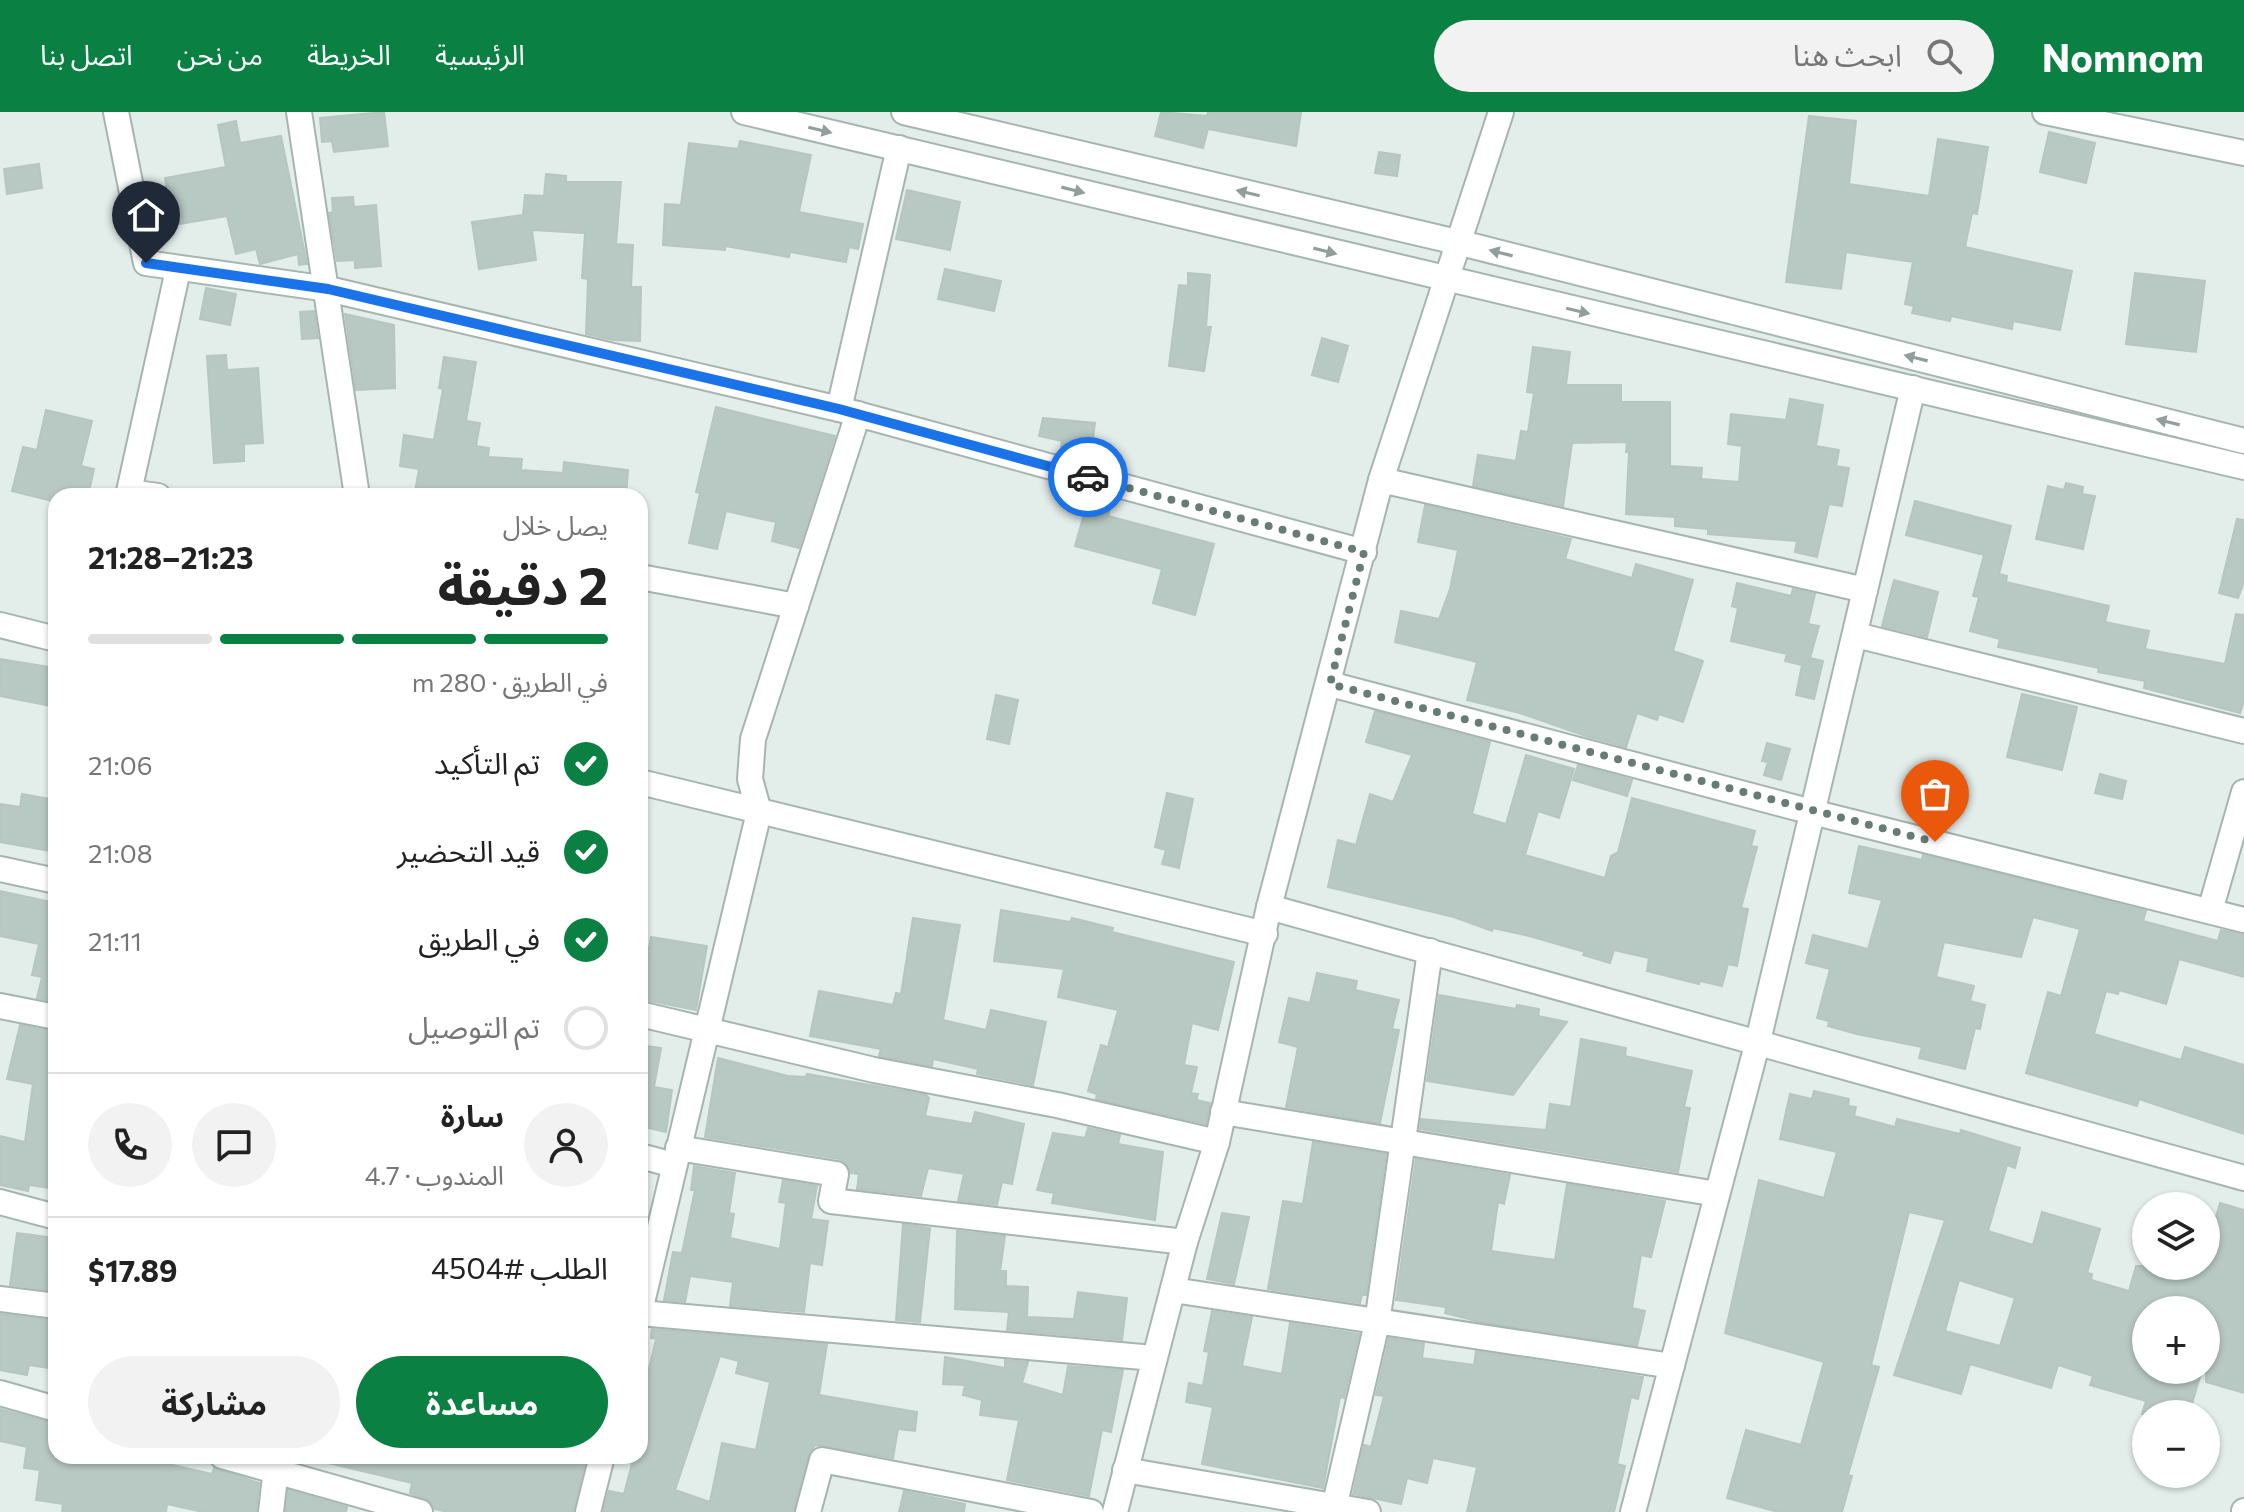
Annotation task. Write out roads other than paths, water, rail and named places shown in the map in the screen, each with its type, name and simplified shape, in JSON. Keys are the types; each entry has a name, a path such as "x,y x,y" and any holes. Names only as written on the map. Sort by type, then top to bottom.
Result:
{"street":[{"path":"116,112 146,263 178,270 328,289 849,412 1364,552"},
{"path":"299,112 356,488"},
{"path":"744,112 2244,467"},
{"path":"904,112 1461,243 2244,441"},
{"path":"1115,1512 1185,1242 1217,1142 1269,907 1330,684 1381,480 1449,281 1501,112"},
{"path":"2045,112 2244,153"},
{"path":"648,1275 759,812 750,779 753,739 796,606 849,412 899,148"},
{"path":"129,488 178,270"},
{"path":"1633,1512 1758,1041 1913,388"},
{"path":"1381,480 1865,590"},
{"path":"648,578 796,606"},
{"path":"0,625 48,637"},
{"path":"1856,635 2244,731"},
{"path":"1330,684 1812,812 2244,920"},
{"path":"648,784 1265,934"},
{"path":"2210,911 2244,792"},
{"path":"0,869 48,879"},
{"path":"1269,907 2244,1178"},
{"path":"1334,1509 1377,1323 1430,951"},
{"path":"0,1006 48,1015"},
{"path":"648,1016 874,1070 1057,1105 1217,1142"},
{"path":"1223,1112 1401,1144 1717,1194"},
{"path":"648,1156 836,1174 831,1201 1185,1242"},
{"path":"0,1202 48,1215"},
{"path":"1173,1290 1672,1366"},
{"path":"0,1299 48,1305"},
{"path":"648,1305 1154,1358"},
{"path":"0,1393 48,1407"},
{"path":"808,1512 822,1460 1091,1512"},
{"path":"271,1512 276,1464 420,1512"},
{"path":"588,1512 600,1464"},
{"path":"1125,1470 1334,1509 1368,1512"}]}
